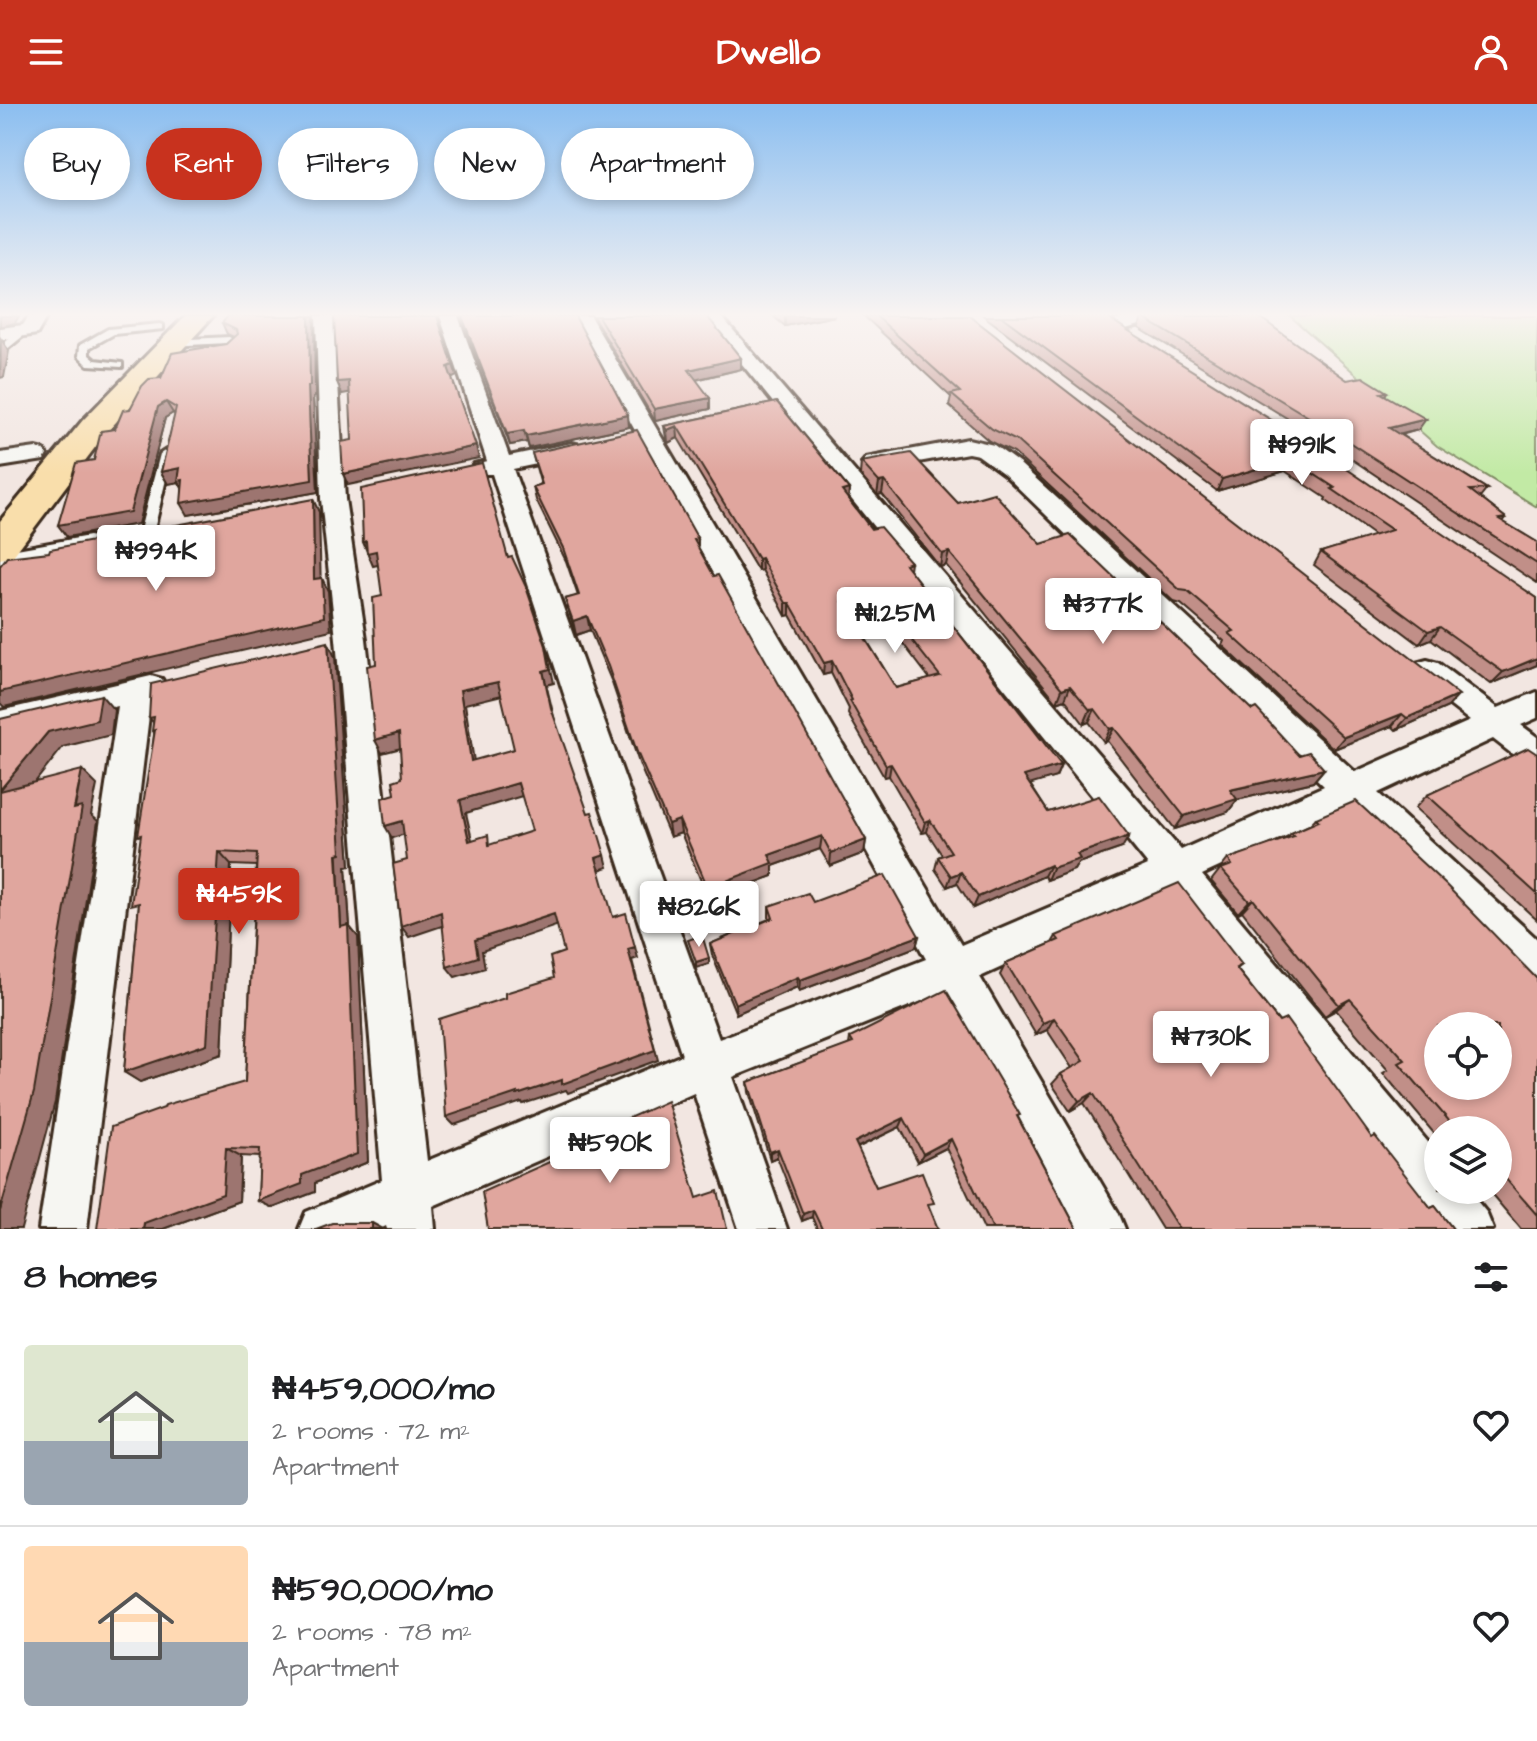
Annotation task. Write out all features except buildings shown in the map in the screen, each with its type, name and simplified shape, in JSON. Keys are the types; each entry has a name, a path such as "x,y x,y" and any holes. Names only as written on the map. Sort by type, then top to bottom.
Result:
{"main road":[{"path":"0,499 36,455 132,368"},
{"path":"0,547 56,470 139,368"}],"street":[{"path":"327,368 336,643 410,1211"},
{"path":"466,368 763,1229"},
{"path":"612,368 1101,1229"},
{"path":"743,368 766,407 841,469 1176,870 1469,1229"},
{"path":"454,475 590,446"},
{"path":"841,469 951,447 986,450 1012,469 1537,966"},
{"path":"0,460 36,455"},
{"path":"0,561 177,528"},
{"path":"1408,657 1537,755"},
{"path":"0,723 182,680"},
{"path":"63,1229 136,691"},
{"path":"323,1229 410,1211 709,1065 952,969 1351,791 1537,704"}],"lane":[{"path":"146,534 171,433"}],"green space":[{"path":"1349,368 1537,368 1537,507 1437,446"}]}
